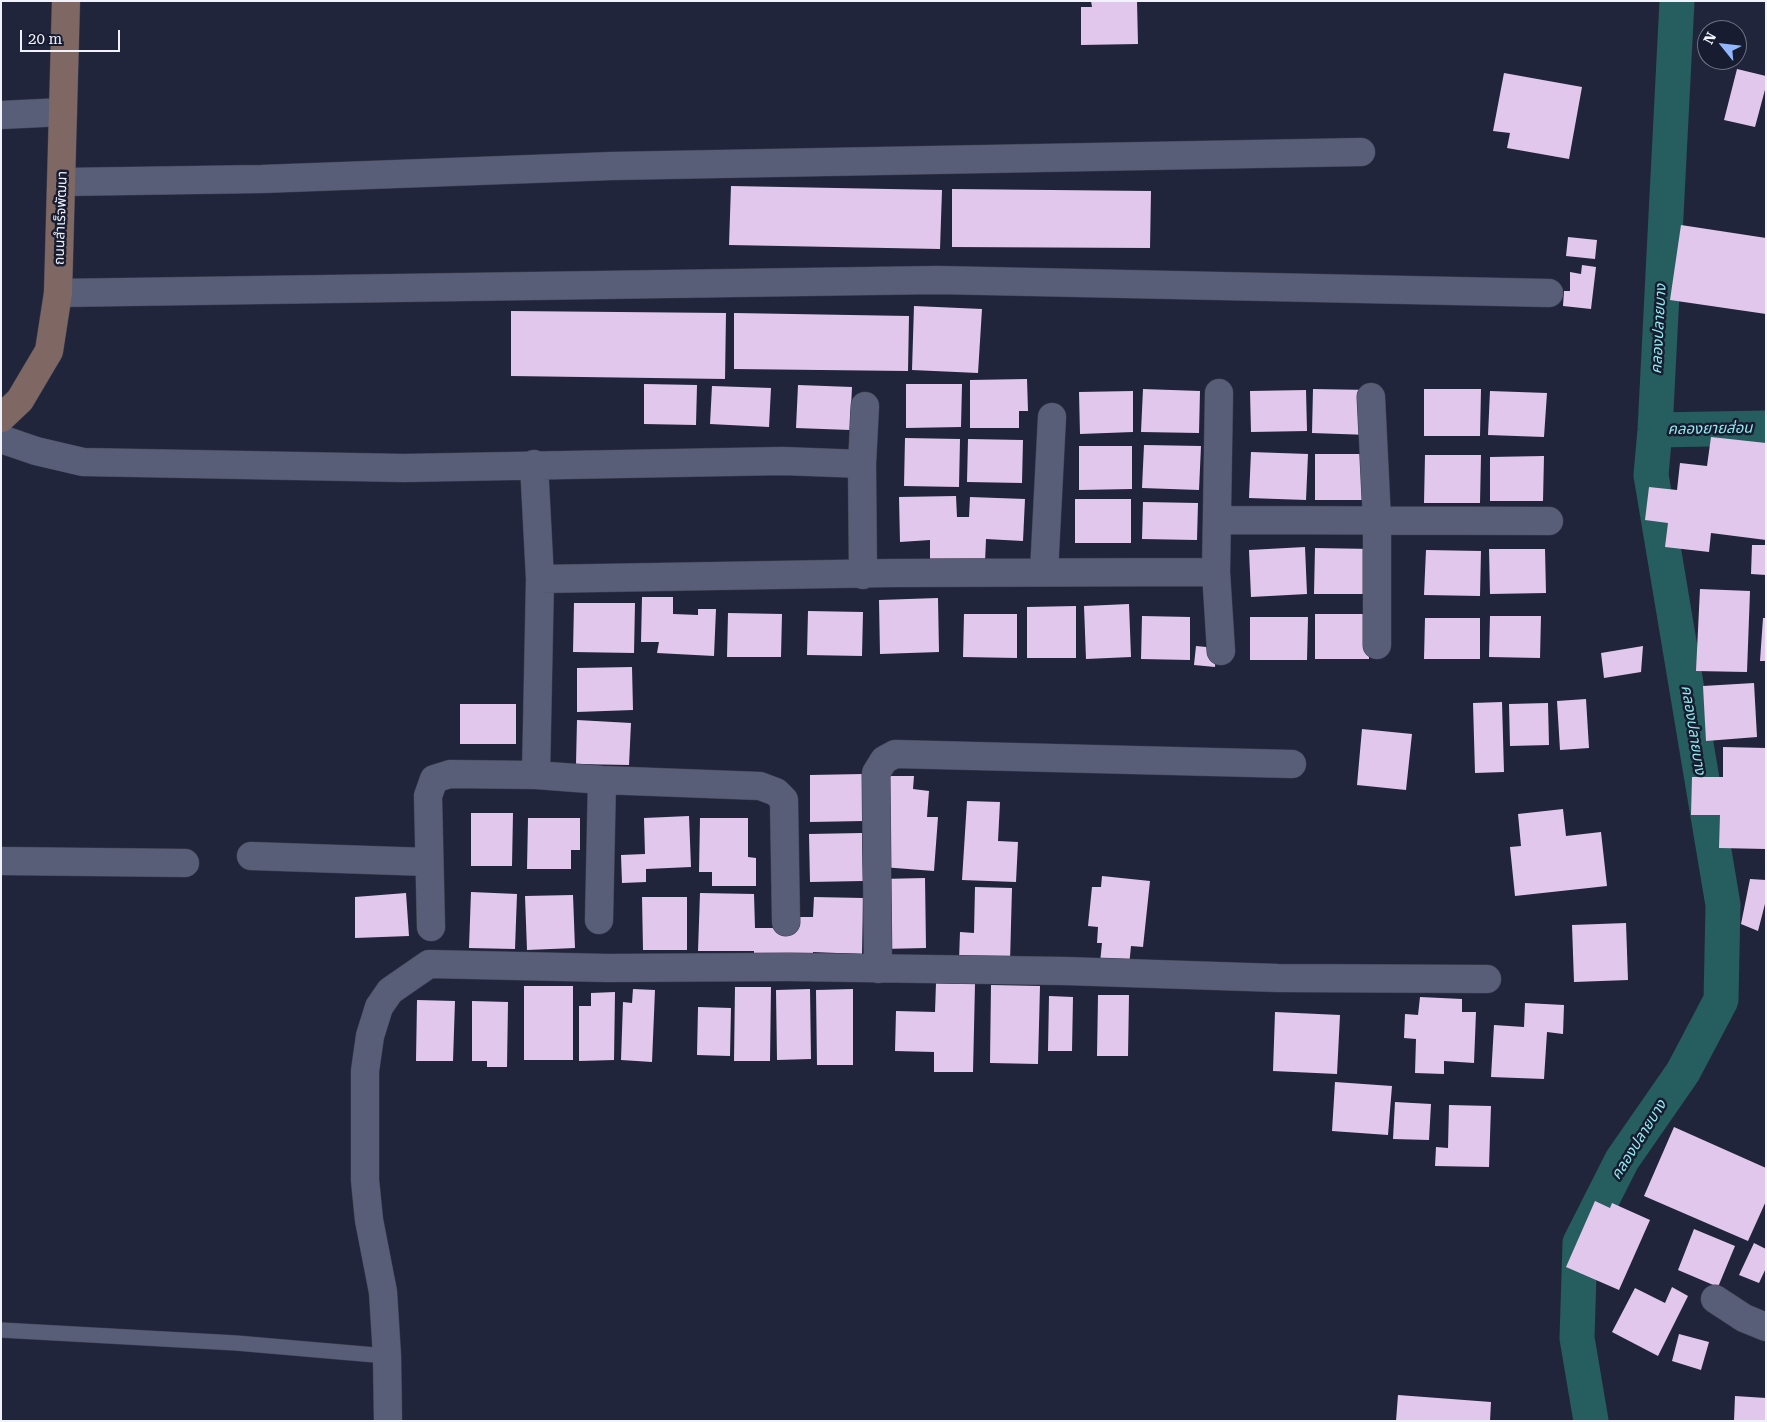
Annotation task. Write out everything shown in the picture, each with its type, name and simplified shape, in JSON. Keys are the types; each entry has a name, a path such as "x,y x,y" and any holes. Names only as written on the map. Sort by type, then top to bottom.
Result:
{"street":[{"name":"ถนนสำเร็จพัฒนา","path":"1,418 20,400 49,351 58,293 66,1"},
{"path":"1,114 64,112"},
{"path":"62,182 271,178 612,166 1361,152"},
{"path":"58,293 938,280 1549,293"},
{"path":"1219,393 1216,572 1221,651"},
{"path":"1371,397 1377,520 1377,645"},
{"path":"863,575 862,464 865,406"},
{"path":"1044,572 1052,417"},
{"path":"1,439 36,451 83,462 404,468 534,464 783,461 862,464"},
{"path":"534,464 540,579 536,775"},
{"path":"1217,520 1549,521"},
{"path":"540,579 1044,572 1216,572"},
{"path":"878,969 876,773 884,760 895,754 1292,764"},
{"path":"430,927 428,796 434,779 450,774 536,775 602,780 760,786 776,792 784,800 786,922"},
{"path":"599,920 602,780"},
{"path":"251,856 428,862"},
{"path":"1,861 185,863"},
{"path":"388,1421 387,1356 383,1292 369,1220 365,1180 364,1071 370,1036 379,1007 390,991 429,964 607,968 790,967 1065,971 1278,978 1487,979"},
{"path":"1715,1299 1744,1318 1766,1327"}],"lane":[{"path":"1,1330 236,1343 387,1356"}],"building":[{"path":"1091,1 1137,1 1138,44 1081,45 1081,7 1092,7"},
{"path":"1737,70 1766,76 1766,86 1755,127 1724,120"},
{"path":"1504,73 1582,87 1569,159 1507,148 1510,133 1493,131"},
{"path":"731,186 942,190 940,249 729,245"},
{"path":"952,189 1151,191 1150,248 952,247"},
{"path":"1681,225 1766,238 1766,314 1670,300"},
{"path":"1568,237 1597,240 1595,259 1566,256"},
{"path":"1582,265 1596,267 1591,309 1563,306 1564,291 1570,291 1570,272 1581,274"},
{"path":"914,306 982,309 978,373 912,370"},
{"path":"511,311 726,313 725,379 511,376"},
{"path":"734,313 909,316 908,371 734,369"},
{"path":"1027,379 1028,411 1019,411 1019,428 970,428 970,380"},
{"path":"644,384 697,385 696,425 644,424"},
{"path":"906,384 962,384 961,427 906,428"},
{"path":"798,385 852,387 850,430 796,428"},
{"path":"712,386 771,388 769,427 710,424"},
{"path":"1143,389 1200,391 1199,433 1141,432"},
{"path":"1313,389 1370,390 1369,435 1312,433"},
{"path":"1424,389 1481,389 1480,436 1424,436"},
{"path":"1306,390 1307,431 1251,432 1250,391"},
{"path":"1133,391 1133,432 1080,434 1079,392"},
{"path":"1490,391 1547,393 1544,437 1488,435"},
{"path":"1711,437 1766,443 1766,540 1711,533 1709,552 1665,547 1668,523 1645,520 1649,487 1677,490 1680,463 1707,466"},
{"path":"905,438 960,439 959,487 904,486"},
{"path":"968,439 1023,440 1022,483 967,482"},
{"path":"1144,445 1201,446 1199,490 1142,488"},
{"path":"1079,446 1132,446 1132,489 1079,490"},
{"path":"1251,452 1308,454 1306,500 1249,498"},
{"path":"1315,454 1368,454 1368,500 1315,500"},
{"path":"1425,455 1481,455 1480,503 1424,503"},
{"path":"1544,456 1543,501 1490,501 1490,457"},
{"path":"956,496 957,517 969,517 970,497 1025,499 1023,541 986,539 985,562 930,559 930,540 900,542 899,497"},
{"path":"1075,499 1131,499 1131,543 1075,543"},
{"path":"1143,502 1198,503 1197,540 1142,539"},
{"path":"1752,545 1766,545 1766,575 1751,574"},
{"path":"1305,547 1307,594 1251,597 1249,550"},
{"path":"1315,548 1372,549 1371,594 1314,594"},
{"path":"1489,549 1545,549 1546,593 1490,594"},
{"path":"1426,550 1481,551 1480,596 1424,595"},
{"path":"1700,589 1750,591 1747,672 1696,671"},
{"path":"642,597 673,597 673,614 698,615 698,609 716,609 714,656 657,653 659,642 641,642"},
{"path":"938,598 939,652 880,654 879,600"},
{"path":"574,603 635,603 634,653 573,652"},
{"path":"1129,604 1131,657 1086,659 1084,606"},
{"path":"1076,606 1076,658 1027,658 1027,607"},
{"path":"808,611 863,612 862,656 807,655"},
{"path":"728,613 782,614 781,657 727,657"},
{"path":"964,614 1017,614 1017,658 963,657"},
{"path":"1315,614 1369,614 1369,659 1315,659"},
{"path":"1142,616 1190,617 1190,660 1141,659"},
{"path":"1490,616 1541,616 1540,658 1489,657"},
{"path":"1250,617 1308,617 1307,660 1250,660"},
{"path":"1425,618 1480,618 1480,659 1424,659"},
{"path":"1763,618 1766,618 1766,661 1760,661"},
{"path":"1196,646 1216,648 1215,667 1194,665"},
{"path":"1643,646 1641,672 1604,678 1601,653"},
{"path":"632,667 633,710 577,712 577,668"},
{"path":"1754,683 1757,737 1706,741 1703,686"},
{"path":"1586,699 1589,748 1560,750 1557,701"},
{"path":"1502,702 1504,772 1475,773 1473,703"},
{"path":"1548,703 1549,745 1510,746 1509,704"},
{"path":"460,704 516,704 516,744 460,744"},
{"path":"577,720 631,723 629,765 576,764"},
{"path":"1362,729 1412,734 1406,790 1357,785"},
{"path":"1723,747 1766,748 1766,849 1719,848 1720,815 1691,815 1692,777 1723,777"},
{"path":"863,774 864,821 810,822 810,775"},
{"path":"883,776 914,776 913,789 929,791 927,817 938,817 934,871 882,867"},
{"path":"967,801 1000,802 998,841 1018,842 1016,882 962,880"},
{"path":"1563,809 1566,836 1601,832 1607,886 1515,896 1510,847 1521,846 1518,814"},
{"path":"471,813 513,813 512,866 471,866"},
{"path":"689,816 691,867 646,869 646,882 622,883 621,855 645,854 644,818"},
{"path":"528,818 580,818 580,850 571,850 571,869 527,869"},
{"path":"700,818 748,818 748,857 756,858 756,886 712,886 712,872 699,872"},
{"path":"862,833 863,881 810,882 809,834"},
{"path":"1102,876 1150,881 1143,947 1131,946 1129,966 1100,963 1102,943 1097,943 1098,927 1088,926 1092,887 1101,887"},
{"path":"925,878 926,948 883,949 882,879"},
{"path":"1750,879 1766,880 1766,900 1758,931 1741,924"},
{"path":"975,887 1012,888 1010,962 959,961 960,932 974,933"},
{"path":"471,892 517,894 515,949 469,948"},
{"path":"406,893 409,936 355,938 355,897"},
{"path":"700,893 754,894 755,928 797,928 796,917 813,917 814,897 863,898 862,954 813,952 813,959 754,958 754,951 698,951"},
{"path":"573,895 575,948 527,950 525,896"},
{"path":"642,897 687,897 687,950 643,950"},
{"path":"1626,923 1628,980 1574,982 1572,925"},
{"path":"936,983 975,984 973,1072 934,1072 934,1052 895,1051 896,1011 935,1012"},
{"path":"991,985 1040,986 1038,1064 990,1063"},
{"path":"524,986 573,986 573,1060 524,1060"},
{"path":"735,987 771,987 770,1061 734,1061"},
{"path":"633,989 655,990 652,1062 621,1060 623,1002 632,1003"},
{"path":"810,989 811,1059 777,1060 776,990"},
{"path":"853,989 853,1065 817,1065 816,990"},
{"path":"615,992 614,1060 579,1061 579,1006 591,1006 591,993"},
{"path":"1098,995 1129,995 1128,1056 1097,1056"},
{"path":"1049,996 1073,997 1072,1051 1048,1051"},
{"path":"1420,997 1462,999 1462,1012 1476,1012 1474,1063 1444,1061 1444,1074 1415,1073 1416,1039 1404,1038 1405,1014 1418,1015"},
{"path":"417,1000 455,1001 453,1061 416,1061"},
{"path":"472,1001 508,1002 507,1067 487,1067 487,1061 472,1061"},
{"path":"1525,1003 1564,1005 1563,1034 1547,1032 1544,1079 1491,1077 1494,1025 1524,1027"},
{"path":"698,1007 731,1008 730,1056 697,1055"},
{"path":"1275,1012 1340,1015 1337,1074 1273,1071"},
{"path":"1335,1082 1392,1086 1388,1135 1332,1131"},
{"path":"1395,1102 1431,1104 1429,1140 1393,1139"},
{"path":"1449,1105 1491,1106 1489,1167 1435,1166 1436,1147 1448,1148"},
{"path":"1674,1127 1766,1168 1766,1201 1748,1241 1644,1196"},
{"path":"1595,1201 1610,1208 1612,1203 1650,1220 1619,1290 1566,1267"},
{"path":"1694,1229 1735,1246 1718,1287 1678,1270"},
{"path":"1754,1243 1766,1249 1766,1268 1759,1283 1739,1275"},
{"path":"1672,1287 1688,1296 1658,1356 1612,1332 1635,1288 1665,1303"},
{"path":"1679,1334 1709,1342 1701,1370 1672,1361"},
{"path":"1398,1395 1491,1402 1490,1421 1396,1421"},
{"path":"1735,1396 1766,1398 1766,1421 1734,1421"}],"waterway":[{"name":"คลองปลายบาง","path":"1591,1421 1577,1338 1580,1243 1622,1160 1683,1072 1721,1000 1723,905 1651,475 1655,430 1677,1"},
{"name":"คลองยายส่อน","path":"1655,430 1766,428"}]}
